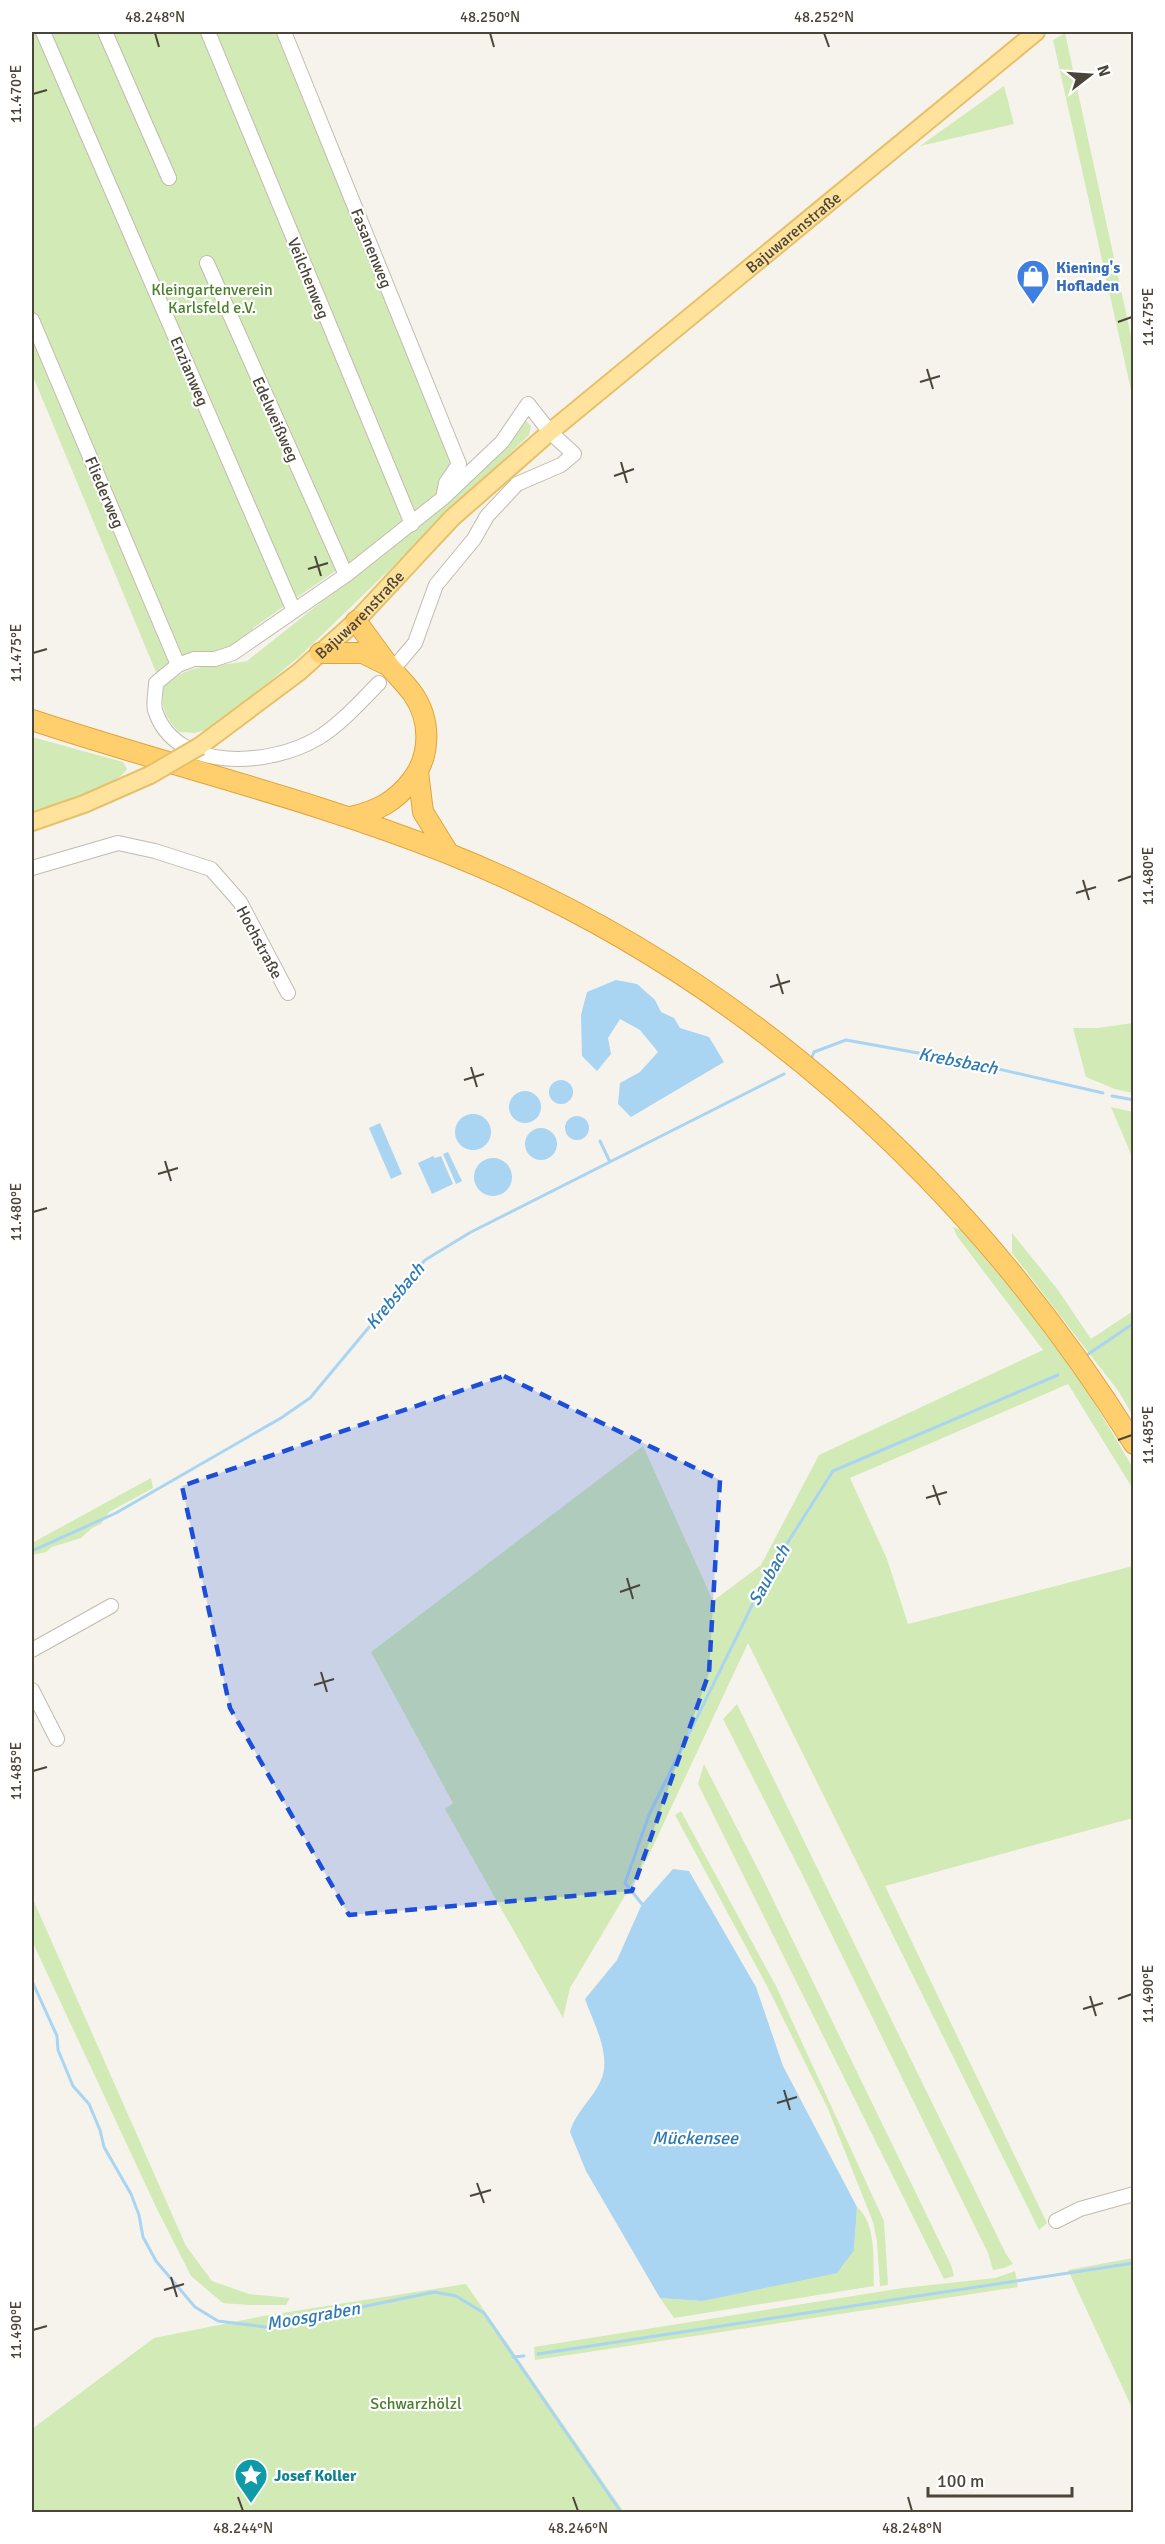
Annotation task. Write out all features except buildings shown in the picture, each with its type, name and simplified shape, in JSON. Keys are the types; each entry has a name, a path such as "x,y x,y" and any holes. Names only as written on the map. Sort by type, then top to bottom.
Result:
{"highway":[{"path":"356,621 390,671"},
{"path":"320,653 363,652 390,671 414,695 426,723 425,756 418,772 405,789 383,807 351,817"},
{"path":"32,720 351,817 449,854 553,902 672,970 759,1029 835,1091 900,1149 985,1239 1048,1317 1103,1395 1134,1444"},
{"path":"418,772 419,796 423,812 449,854"}],"main road":[{"name":"Bajuwarenstraße","path":"32,822 84,804 150,775 200,746 299,672 356,621 452,518 550,432 1036,32"}],"street":[{"name":"Enzianweg","path":"43,32 294,611"},
{"path":"105,32 169,178"},
{"name":"Veilchenweg","path":"208,32 411,524"},
{"name":"Fasanenweg","path":"284,32 459,464 446,483 443,498"},
{"name":"Edelweißweg","path":"207,263 346,574"},
{"name":"Fliederweg","path":"32,320 178,665"},
{"name":"Bajuwarenstraße","path":"178,665 194,659 215,659 233,653 346,574 443,498 502,442 528,404 550,432"},
{"path":"178,665 156,683 154,708 163,728 183,747 219,759 252,758 289,751 317,738 338,723 415,643 436,585 474,538 487,516 517,484 561,465 574,454 550,432"},
{"name":"Hochstraße","path":"32,868 118,843 156,851 211,869 240,902 288,993"},
{"path":"32,1650 111,1606"},
{"path":"32,1690 57,1739"},
{"path":"1056,2221 1080,2209 1134,2194"}],"highlighted area":[{"path":"504,1376 720,1480 709,1673 632,1891 349,1915 230,1708 182,1486"}],"green space":[{"name":"Kleingartenverein Karlsfeld e.V.","path":"32,32 289,32 465,465 439,499 342,574 338,569 253,628 255,636 231,651 182,660 32,309"},
{"path":"1065,33 1133,345 1133,399 1053,40"},
{"path":"1004,86 1014,124 920,146"},
{"path":"32,330 174,665 158,677 32,374"},
{"path":"526,421 531,426 529,435 300,656 231,713 205,730 195,733 179,732 164,710 164,685 175,677 195,669 247,661 368,565"},
{"path":"32,737 123,762 127,769 111,783 98,789 32,811"},
{"path":"1133,1023 1133,1093 1115,1089 1086,1077 1073,1028 1098,1028"},
{"path":"1111,1107 1133,1112 1133,1159"},
{"path":"953,1227 961,1230 1042,1326 1079,1377 1133,1468 1133,1489 1068,1384 850,1478 887,1559 908,1624 1133,1566 1133,1818 885,1886 1047,2223 1039,2230 748,1643 648,1857 570,1988 563,2018 445,1809 453,1803 371,1652 643,1446 713,1601 761,1565 819,1455 1043,1350 957,1236"},
{"path":"1012,1233 1058,1290 1091,1339 1133,1311 1133,1416 1119,1392 1012,1253"},
{"path":"151,1478 153,1488 109,1512 101,1524 92,1528 81,1538 32,1555 32,1543"},
{"path":"737,1704 1006,2254 1013,2264 993,2270 988,2253 801,1872 723,1719"},
{"path":"704,1764 760,1873 951,2265 954,2276 944,2279 698,1784"},
{"path":"681,1811 776,1986 884,2221 888,2285 880,2286 877,2241 873,2222 828,2109 767,1986 675,1815"},
{"path":"32,1897 186,2246 212,2281 249,2294 290,2298 286,2305 223,2303 191,2276 156,2207 32,1941"},
{"path":"857,2207 868,2223 871,2233 874,2286 674,2318 660,2298 702,2301 854,2250"},
{"path":"1134,2258 1133,2410 1068,2270"},
{"path":"1015,2271 1018,2287 535,2360 534,2347 903,2288 995,2278"},
{"name":"Schwarzhölzl","path":"466,2284 624,2512 32,2512 32,2429 154,2338 263,2316"}],"water":[{"path":"616,980 637,984 655,1000 661,1012 674,1018 680,1028 709,1037 724,1062 631,1117 618,1104 620,1083 640,1072 658,1052 640,1030 620,1019 608,1038 611,1054 597,1071 582,1056 581,1015 587,992"},
{"path":"561,1080 570,1083 573,1092 570,1101 561,1104 552,1101 549,1092 552,1083"},
{"path":"525,1091 537,1095 541,1107 537,1119 525,1123 513,1119 509,1107 513,1095"},
{"path":"473,1114 486,1119 491,1132 486,1145 473,1150 460,1145 455,1132 460,1119"},
{"path":"577,1116 585,1120 589,1128 585,1136 577,1140 569,1136 565,1128 569,1120"},
{"path":"380,1123 402,1174 391,1179 369,1128"},
{"path":"541,1128 553,1132 557,1144 553,1156 541,1160 529,1156 525,1144 529,1132"},
{"path":"448,1152 462,1181 456,1184 443,1154"},
{"path":"433,1156 435,1158 441,1156 453,1184 432,1194 418,1163"},
{"path":"493,1158 506,1164 512,1177 506,1190 493,1196 480,1190 474,1177 480,1164"},
{"name":"Mückensee","path":"673,1869 689,1871 756,1987 783,2066 857,2207 854,2250 837,2273 702,2301 660,2298 586,2171 570,2132 576,2118 598,2087 604,2070 603,2049 585,1999 617,1960 642,1904"}],"waterway":[{"name":"Krebsbach","path":"812,1057 814,1052 846,1040 968,1062 1103,1093"},
{"name":"Krebsbach","path":"32,1551 116,1513 281,1418 310,1398 425,1260 471,1232 784,1074"},
{"name":"Krebsbach","path":"1112,1096 1134,1100"},
{"path":"600,1141 610,1162"},
{"name":"Saubach","path":"1087,1355 1134,1323"},
{"name":"Saubach","path":"642,1904 625,1883 649,1815 767,1575 833,1471 1058,1375"},
{"name":"Moosgraben","path":"32,1981 57,2036 58,2050 73,2086 89,2104 100,2130 104,2147 131,2194 139,2215 143,2237 156,2261 195,2307 218,2321 265,2327 434,2292 456,2296 484,2313 621,2512"},
{"path":"538,2354 1134,2263"},
{"name":"Moosgraben","path":"513,2357 524,2356"}],"place":[{"name":"Kiening's Hofladen","path":"1033,305"},
{"name":"Josef Koller","path":"251,2504"}]}
